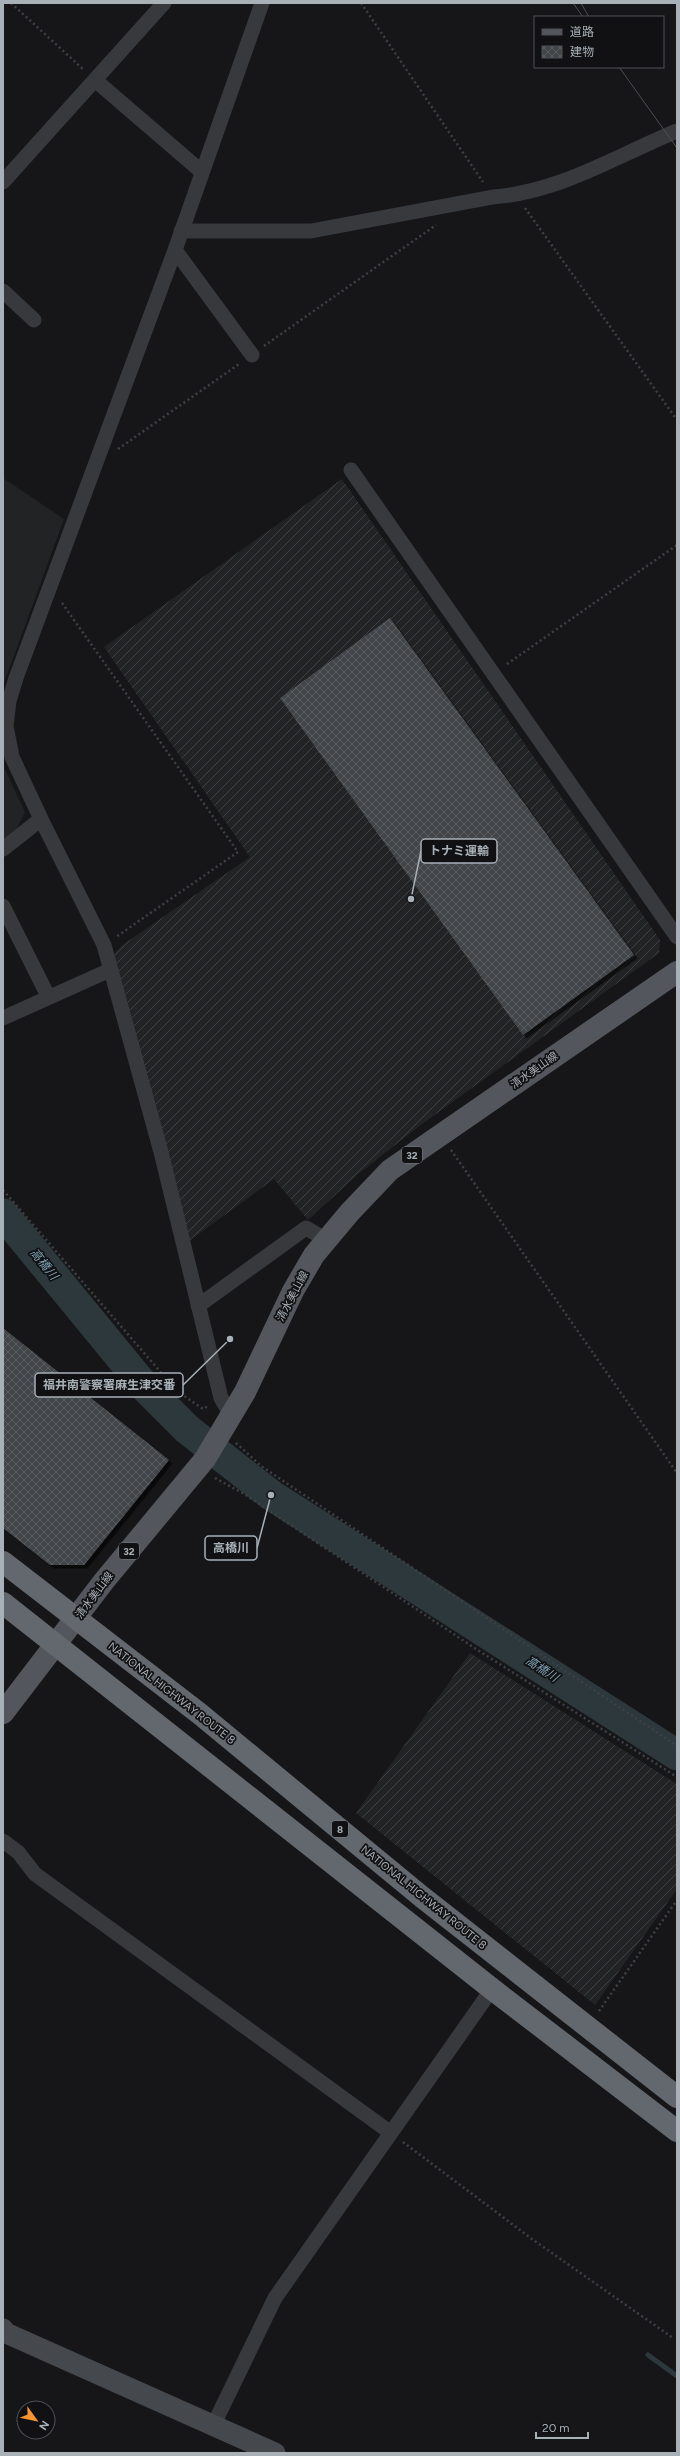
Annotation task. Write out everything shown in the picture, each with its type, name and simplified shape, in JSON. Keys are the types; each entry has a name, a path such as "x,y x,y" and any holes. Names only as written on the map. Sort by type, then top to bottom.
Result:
{"highway":[{"name":"NATIONAL HIGHWAY ROUTE 8","path":"3,1562 200,1714 422,1897 677,2097"},
{"path":"3,1603 492,1989 677,2131"}],"main road":[{"name":"清水美山線","path":"3,1713 56,1646 76,1618 201,1464 227,1424 293,1291 314,1255 390,1170 677,972"}],"street":[{"path":"3,182 164,3"},
{"path":"227,1424 160,1152 104,945 41,819 12,757 6,726 9,701 16,678 51,588 175,250 262,3"},
{"path":"95,80 202,172"},
{"path":"181,231 311,231 493,197 516,196 584,174 677,131"},
{"path":"175,250 252,355"},
{"path":"3,292 34,320"},
{"path":"351,470 677,937"},
{"path":"3,849 41,819"},
{"path":"3,906 48,996"},
{"path":"3,1018 48,996 110,970"},
{"path":"198,1306 306,1228 327,1240"},
{"path":"3,1841 18,1852 35,1874 391,2133"},
{"path":"213,2426 275,2298 492,1989"},
{"path":"3,2329 6,2333 275,2453"}],"path":[{"path":"11,3 95,80"},
{"path":"361,3 493,197"},
{"path":"516,196 677,420"},
{"path":"101,452 113,452 442,220"},
{"path":"493,674 677,545"},
{"path":"51,588 238,852 104,945"},
{"path":"441,1135 677,1473"},
{"path":"3,1190 177,1391 203,1409 221,1398"},
{"path":"227,1424 261,1466 677,1746"},
{"path":"201,1464 476,1649 677,1778"},
{"path":"587,2027 677,1900"},
{"path":"391,2133 532,2239 673,2338"}],"shaded area":[{"path":"3,478 64,519 3,686"},
{"path":"342,479 660,940 659,953 418,1127 357,1175 308,1220 274,1179 189,1241 114,954 121,946 250,857 104,647"},
{"path":"3,765 25,812 16,830 3,840"},
{"path":"470,1653 677,1784 677,1889 595,2005 356,1813"}],"building":[{"path":"390,618 634,955 523,1035 280,698"},
{"path":"3,1328 169,1460 84,1565 50,1565 3,1528"}],"waterway":[{"name":"高橋川","path":"3,1214 145,1387 187,1429 271,1495 677,1755"},
{"path":"648,2355 677,2376"}],"tram line":[{"path":"573,3 582,16"},
{"path":"581,3 588,16"},
{"path":"620,68 677,148"}],"place":[{"name":"トナミ運輸","path":"411,899"},
{"name":"福井南警察署麻生津交番","path":"230,1339"},
{"name":"高橋川","path":"271,1495"}]}
